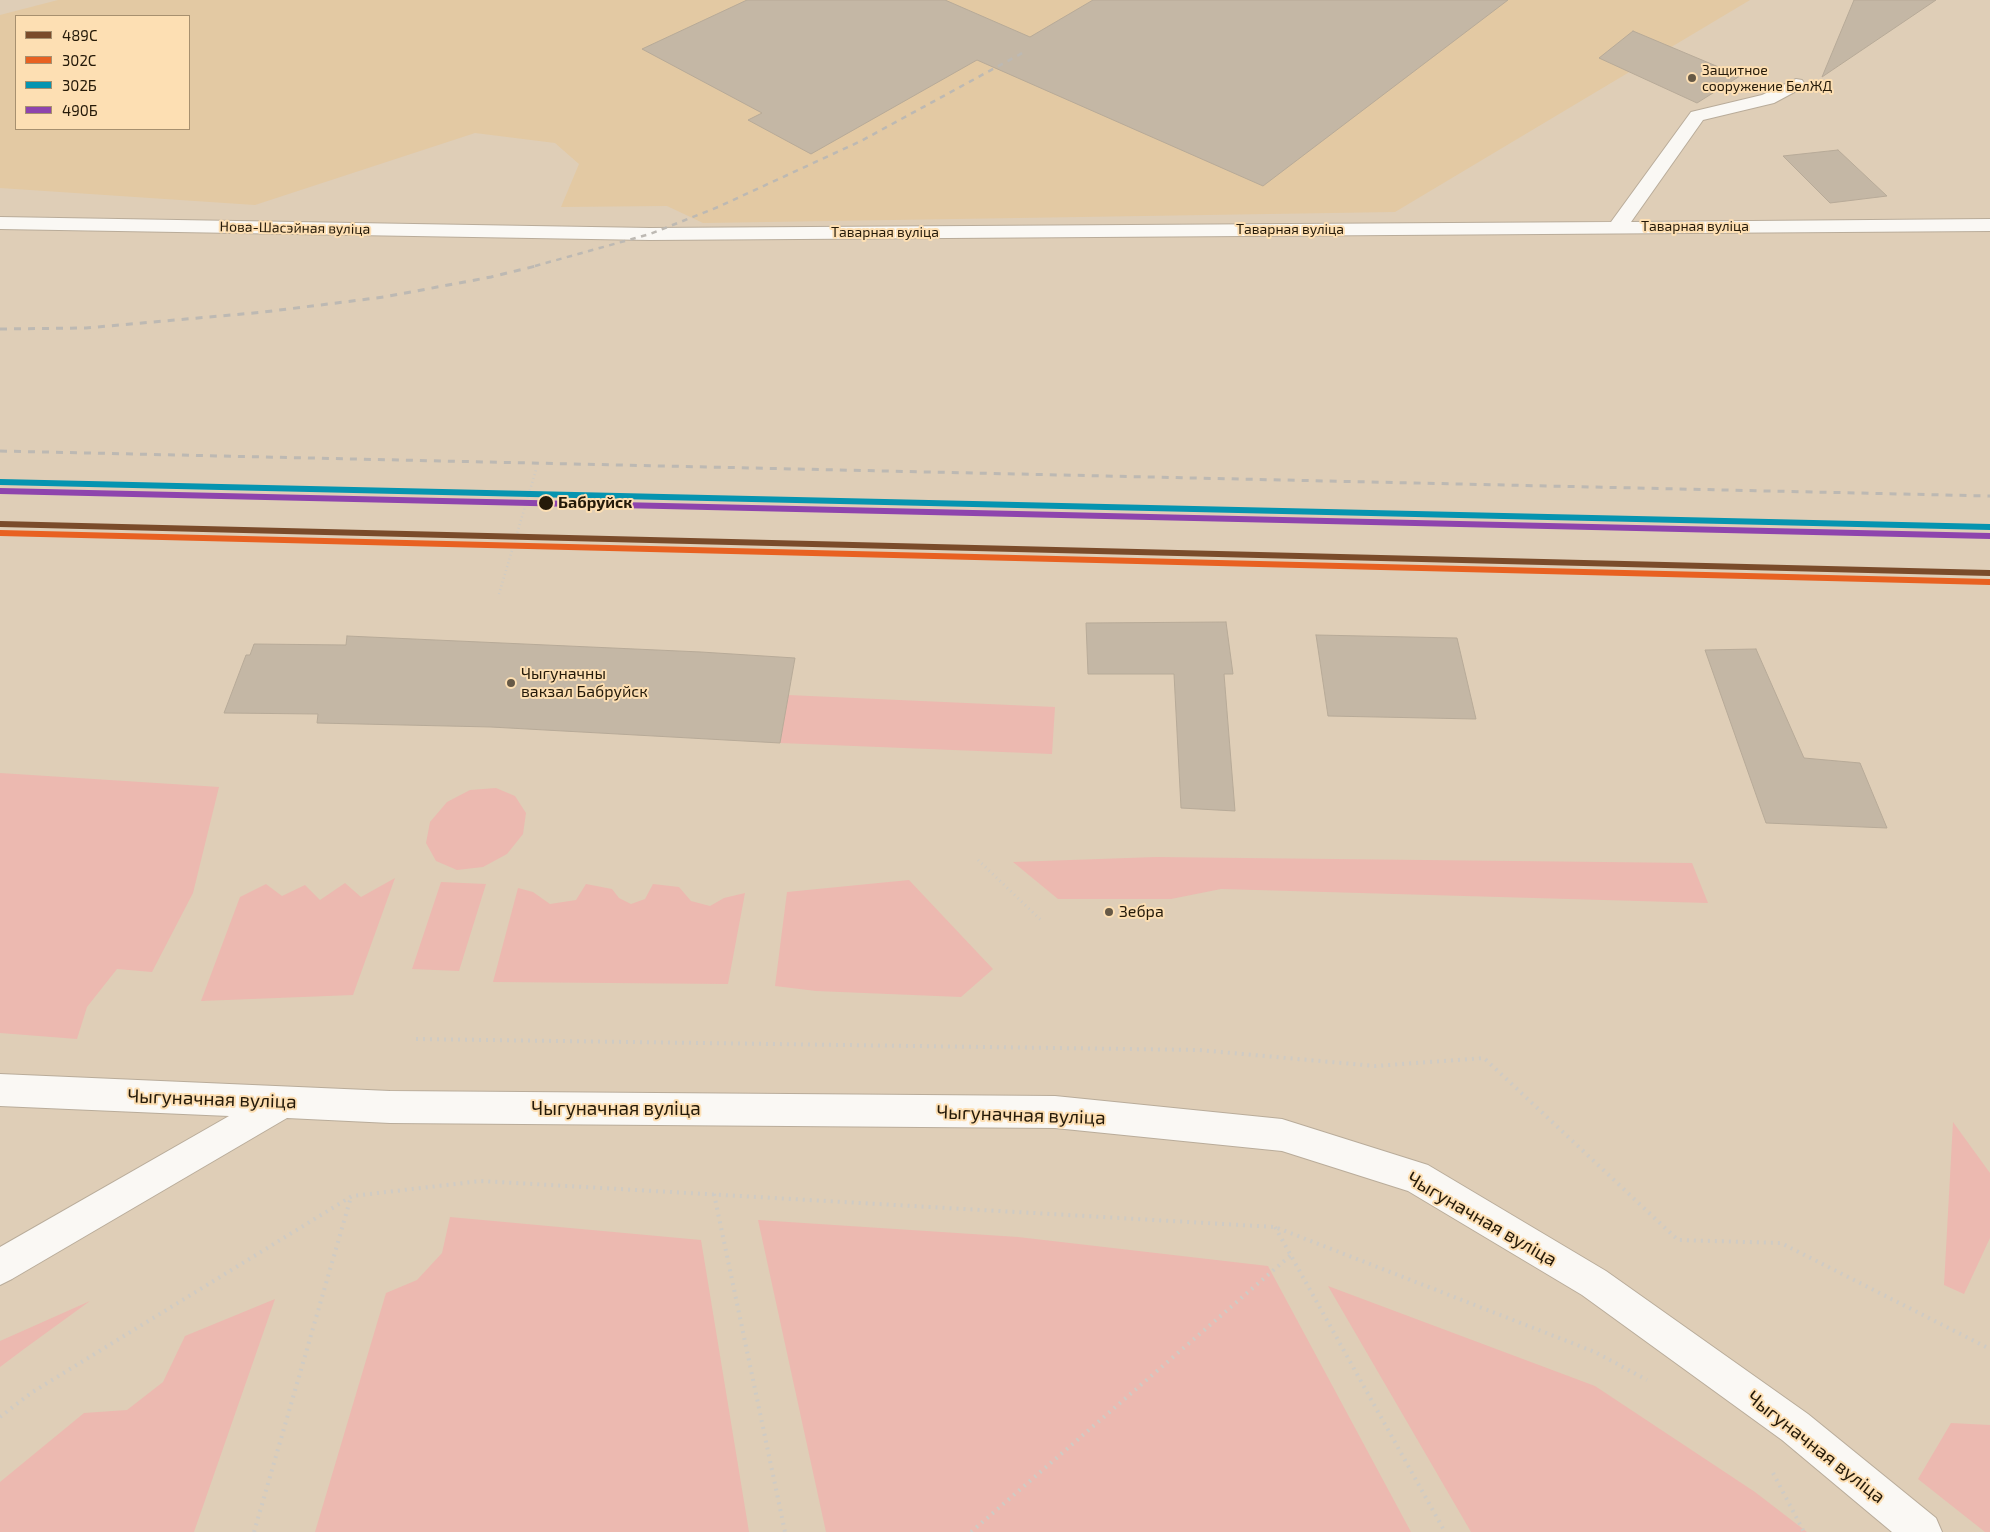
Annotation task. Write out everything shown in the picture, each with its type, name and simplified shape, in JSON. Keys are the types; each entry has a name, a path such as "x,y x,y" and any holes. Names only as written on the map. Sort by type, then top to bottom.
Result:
{"street":[{"path":"1617,227 1697,116 1768,99 1796,84"},
{"name":"Нова-Шасэйная вуліца","path":"0,223 590,232"},
{"name":"Таварная вуліца","path":"590,232 660,234 1990,225"},
{"name":"Чыгуначная вуліца","path":"0,1090 390,1107 1055,1112 1282,1135 1416,1177 1594,1283 1795,1426 1922,1532"},
{"path":"0,1267 284,1102"}],"path":[{"path":"499,594 536,470"},
{"path":"978,860 1043,922"},
{"path":"416,1039 1199,1050 1375,1066 1484,1058 1678,1240 1782,1243 1990,1349"},
{"path":"0,1417 31,1393 352,1196 481,1181 1275,1227 1595,1352 1656,1385"},
{"path":"714,1194 785,1532"},
{"path":"254,1532 352,1196"},
{"path":"1275,1227 1445,1532"},
{"path":"971,1532 1290,1255"},
{"path":"1784,1477 1769,1465 1804,1532"}],"shaded area":[{"path":"58,0 1750,0 1395,212 703,223 667,206 561,207 579,164 555,143 475,133 255,205 0,188 0,15"},
{"path":"788,695 1055,707 1052,754 780,743"},
{"path":"0,773 219,787 193,893 152,972 117,969 87,1007 77,1039 0,1033"},
{"path":"496,788 515,796 526,813 523,834 507,854 483,867 457,870 436,861 426,843 430,822 447,802 470,790"},
{"path":"1156,857 1692,863 1708,903 1221,889 1171,899 1058,899 1013,862"},
{"path":"395,878 353,995 201,1001 240,897 266,884 282,896 305,885 320,900 345,883 361,897"},
{"path":"909,880 993,969 961,997 816,991 775,986 787,892"},
{"path":"441,882 486,884 459,971 412,969"},
{"path":"586,884 612,889 619,898 631,904 645,899 653,884 679,887 691,901 710,906 724,898 745,893 728,984 493,982 518,888 533,892 550,904 576,900"},
{"path":"1953,1122 1990,1173 1990,1238 1964,1294 1944,1285"},
{"path":"450,1217 701,1240 749,1532 315,1532 386,1293 417,1280 442,1253"},
{"path":"758,1220 1018,1237 1268,1266 1411,1532 826,1532"},
{"path":"1328,1286 1595,1386 1755,1492 1807,1532 1471,1532"},
{"path":"275,1299 194,1532 0,1532 0,1482 84,1413 127,1410 163,1382 185,1336"},
{"path":"90,1301 24,1349 0,1367 0,1341"},
{"path":"1951,1423 1990,1425 1990,1532 1985,1532 1918,1479"}],"building":[{"path":"747,0 945,0 1030,37 1093,0 1508,0 1263,186 977,60 811,154 748,120 762,113 642,49"},
{"path":"1854,0 1936,0 1822,77"},
{"path":"1633,31 1740,76 1697,103 1599,58"},
{"path":"1838,150 1887,196 1830,203 1783,156"},
{"path":"1226,622 1233,674 1224,674 1235,811 1181,808 1174,674 1088,674 1086,623"},
{"path":"1316,635 1457,638 1476,719 1328,716"},
{"name":"Чыгуначны вакзал Бабруйск","path":"347,636 795,658 780,743 491,727 317,723 318,714 224,713 246,655 250,655 254,644 346,645"},
{"path":"1756,649 1804,758 1860,763 1887,828 1766,823 1705,650"}],"railway":[{"path":"535,266 650,234 718,207 861,141 1026,51"},
{"path":"0,329 86,328 264,312 384,297 491,277 540,265"},
{"path":"0,451 1990,496"}],"transit line":[{"name":"302Б","path":"0,482 1990,527"},
{"name":"490Б","path":"0,491 1990,536"},
{"name":"489С","path":"0,524 1990,573"},
{"name":"302С","path":"0,533 1990,582"}],"place":[{"name":"Защитное сооружение БелЖД","path":"1692,78"},
{"name":"Бабруйск","path":"546,503"},
{"name":"Чыгуначны вакзал Бабруйск","path":"511,683"},
{"name":"Зебра","path":"1109,912"}]}
